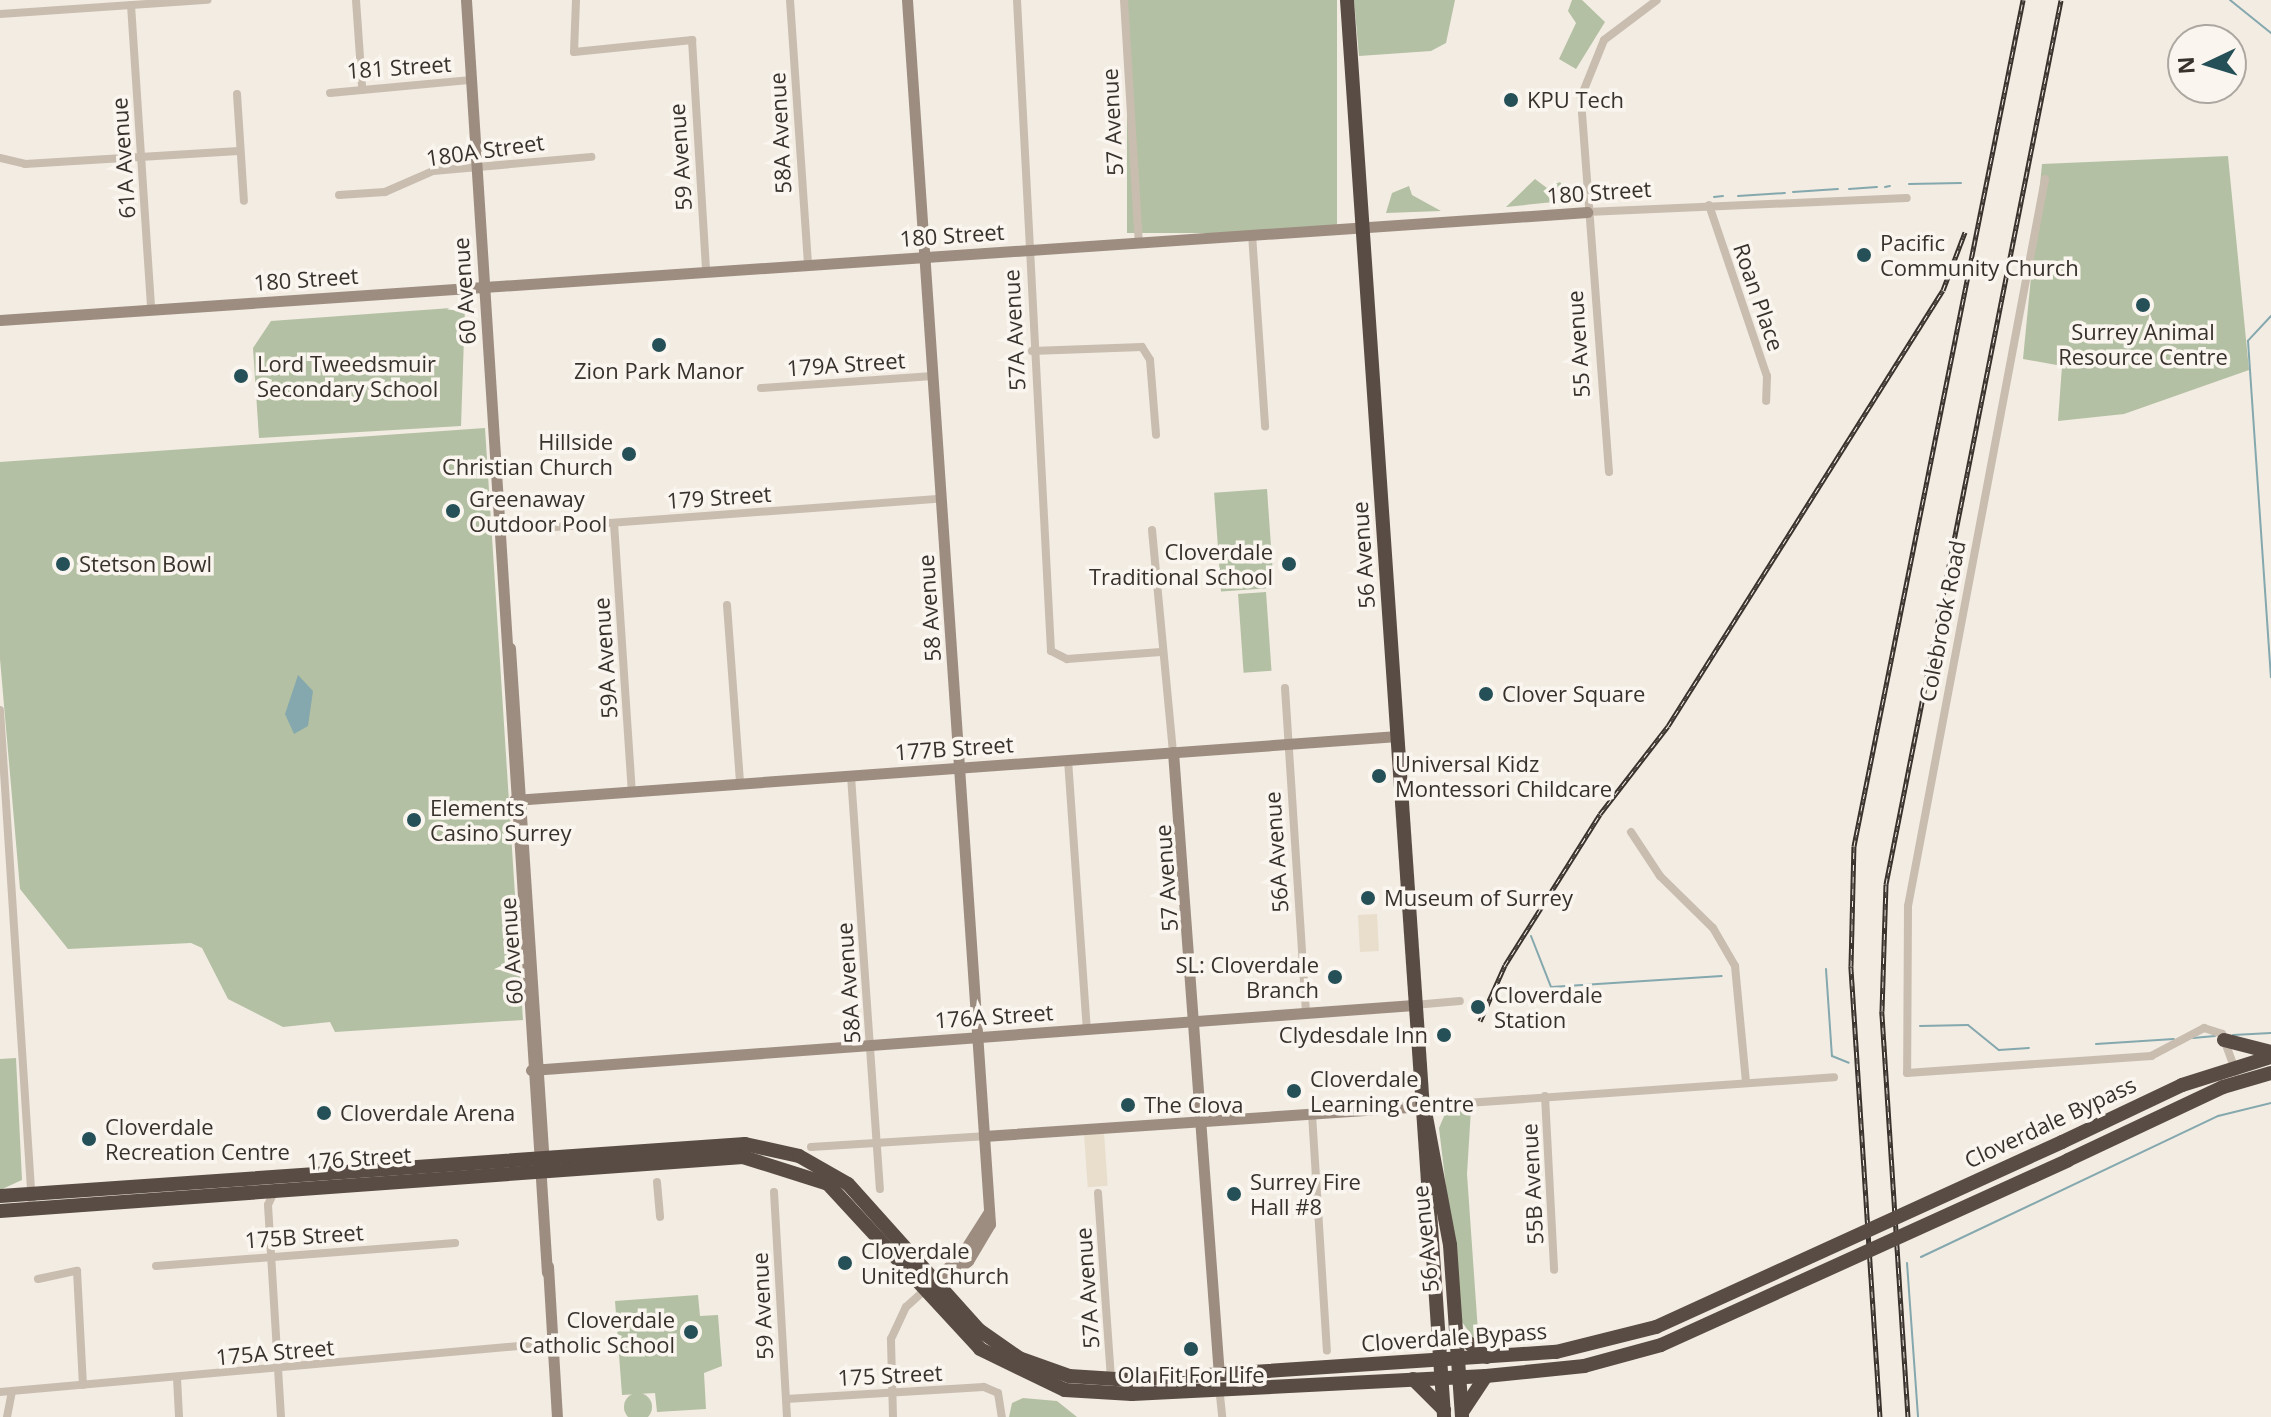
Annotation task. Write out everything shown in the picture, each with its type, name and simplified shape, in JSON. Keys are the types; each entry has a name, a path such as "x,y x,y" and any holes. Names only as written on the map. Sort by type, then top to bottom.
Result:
{"highway":[{"name":"56 Avenue","path":"1347,0 1414,1005 1424,1106 1446,1218 1462,1415"},
{"path":"2224,1040 2271,1054"},
{"path":"2232,1064 2271,1054"},
{"name":"Cloverdale Bypass","path":"722,1156 769,1161 828,1184 1009,1353 1069,1376 1111,1380 1219,1375 1595,1347 1656,1327 2232,1064"},
{"path":"2239,1080 2271,1073"},
{"name":"Cloverdale Bypass","path":"540,1160 705,1143 785,1151 836,1175 877,1209 980,1349 1047,1385 1108,1394 1220,1390 1486,1376 1584,1366 1661,1345 2239,1080"},
{"name":"56 Avenue","path":"1424,1106 1419,1122 1444,1414"},
{"name":"176 Street","path":"0,1211 31,1201 281,1186 540,1160 722,1156"},
{"path":"0,1196 31,1201 540,1160"},
{"path":"1416,1362 1438,1322"},
{"path":"1456,1333 1487,1357"},
{"path":"1462,1415 1486,1376"},
{"path":"1413,1379 1444,1414"}],"street":[{"path":"28,0 28,12"},
{"path":"0,14 208,0"},
{"path":"356,0 362,86"},
{"name":"60 Avenue","path":"466,0 557,1417"},
{"name":"59 Avenue","path":"576,0 574,52 692,40 706,271"},
{"name":"58A Avenue","path":"790,0 808,264"},
{"name":"58 Avenue","path":"907,0 988,1213 984,1238 933,1285"},
{"name":"57A Avenue","path":"1017,0 1032,351 1054,657 1161,652"},
{"name":"57 Avenue","path":"1124,0 1139,242"},
{"name":"55 Avenue","path":"1609,472 1580,113 1585,77 1615,28 1657,0"},
{"name":"61A Avenue","path":"131,5 151,309"},
{"name":"181 Street","path":"330,93 362,86 471,80"},
{"path":"237,94 244,201"},
{"path":"0,158 25,164 239,151"},
{"name":"180A Street","path":"339,195 385,192 433,171 591,157"},
{"name":"Colebrook Road","path":"2045,179 1908,906 1907,1073 2151,1056 2204,1028 2224,1040"},
{"name":"180 Street","path":"0,320 1587,212 1907,198"},
{"name":"Roan Place","path":"1709,205 1767,376 1766,401"},
{"path":"1252,234 1265,427"},
{"path":"1032,351 1142,347 1150,360 1156,435"},
{"name":"179A Street","path":"761,388 933,376"},
{"name":"179 Street","path":"500,531 941,499"},
{"name":"59A Avenue","path":"614,523 632,791"},
{"name":"57 Avenue","path":"1152,530 1196,1021 1222,1417"},
{"path":"727,605 740,784"},
{"name":"56A Avenue","path":"1285,688 1306,1013"},
{"path":"0,710 31,1201"},
{"name":"177B Street","path":"518,800 1398,736"},
{"path":"1068,760 1087,1029"},
{"name":"58A Avenue","path":"851,776 880,1189"},
{"name":"60 Avenue","path":"518,800 519,897 535,1006 535,1070"},
{"path":"1631,832 1660,876 1713,928 1735,966 1746,1082"},
{"name":"176A Street","path":"535,1070 1460,1001"},
{"path":"2224,1040 2239,1080"},
{"path":"811,1147 1834,1077"},
{"name":"55B Avenue","path":"1545,1096 1554,1270"},
{"path":"1312,1114 1327,1351"},
{"path":"657,1182 660,1217"},
{"path":"281,1186 268,1205 281,1417"},
{"path":"243,1188 268,1205"},
{"name":"59 Avenue","path":"774,1192 787,1417"},
{"name":"57A Avenue","path":"1098,1193 1111,1380"},
{"name":"175B Street","path":"156,1266 455,1243"},
{"path":"38,1279 77,1271 83,1385"},
{"path":"893,1417 891,1339 900,1315 933,1285"},
{"name":"175A Street","path":"0,1392 278,1370 552,1343"},
{"path":"177,1378 179,1417"},
{"name":"175 Street","path":"786,1399 996,1390 1002,1417"},
{"path":"7,1417 12,1391"}],"green space":[{"path":"1127,0 1337,0 1337,233 1127,233"},
{"path":"1354,0 1455,0 1446,43 1431,51 1359,56"},
{"path":"1572,0 1582,0 1605,22 1576,69 1559,59 1576,23 1568,11"},
{"path":"2228,156 2249,370 2124,414 2058,421 2062,366 2023,359 2042,164"},
{"path":"1535,179 1547,188 1560,182 1573,200 1506,207"},
{"path":"1409,186 1412,195 1441,211 1386,213 1392,193"},
{"path":"465,307 461,426 259,438 253,348 271,321"},
{"path":"485,428 523,1020 335,1032 330,1022 283,1027 228,999 202,948 191,943 68,949 20,889 0,659 0,462"},
{"path":"1267,489 1274,588 1221,591 1214,493"},
{"path":"1266,592 1272,671 1244,673 1238,594"},
{"path":"16,1058 22,1180 0,1190 0,1059"},
{"path":"1471,1109 1467,1174 1479,1346 1462,1322 1439,1128 1445,1114"},
{"path":"698,1295 700,1316 718,1315 722,1366 704,1373 706,1409 657,1412 655,1393 622,1395 615,1301"},
{"path":"638,1393 648,1397 652,1407 648,1417 638,1421 628,1417 624,1407 628,1397"},
{"path":"1023,1398 1057,1401 1077,1417 1009,1417 1012,1403"}],"shaded area":[{"path":"1377,914 1379,951 1360,952 1358,915"},
{"path":"1104,1133 1108,1186 1088,1187 1084,1134"}],"water":[{"path":"298,675 313,691 308,726 294,734 285,714"}],"waterway":[{"path":"2230,0 2271,33"},
{"path":"1909,184 1961,183"},
{"path":"1885,187 1890,186"},
{"path":"1849,189 1877,187"},
{"path":"1793,192 1838,189"},
{"path":"1738,196 1785,193"},
{"path":"1714,197 1723,196"},
{"path":"2271,316 2248,341 2271,677"},
{"path":"1531,936 1551,987 1722,976"},
{"path":"1826,969 1832,1056 1849,1063"},
{"path":"1920,1026 1968,1025 1999,1050 2029,1048"},
{"path":"2233,1035 2271,1033"},
{"path":"2193,1038 2215,1036"},
{"path":"2096,1044 2174,1039"},
{"path":"1921,1257 2218,1116 2271,1103"},
{"path":"1907,1263 1918,1417"}],"railway":[{"path":"1880,1417 1851,966 1854,846 2023,0"},
{"path":"1908,1417 1882,1011 1886,884 2061,0"},
{"path":"1480,1021 1505,965 1600,814 1668,726 1943,290 1965,232"}],"place":[{"name":"KPU Tech","path":"1511,100"},
{"name":"Pacific Community Church","path":"1864,255"},
{"name":"Surrey Animal Resource Centre","path":"2143,305"},
{"name":"Zion Park Manor","path":"659,345"},
{"name":"Lord Tweedsmuir Secondary School","path":"241,376"},
{"name":"Hillside Christian Church","path":"629,454"},
{"name":"Greenaway Outdoor Pool","path":"453,511"},
{"name":"Stetson Bowl","path":"63,564"},
{"name":"Cloverdale Traditional School","path":"1289,564"},
{"name":"Clover Square","path":"1486,694"},
{"name":"Universal Kidz Montessori Childcare","path":"1379,776"},
{"name":"Elements Casino Surrey","path":"414,820"},
{"name":"Museum of Surrey","path":"1368,898"},
{"name":"SL: Cloverdale Branch","path":"1335,977"},
{"name":"Cloverdale Station","path":"1478,1007"},
{"name":"Clydesdale Inn","path":"1444,1035"},
{"name":"Cloverdale Learning Centre","path":"1294,1091"},
{"name":"The Clova","path":"1128,1105"},
{"name":"Cloverdale Arena","path":"324,1113"},
{"name":"Cloverdale Recreation Centre","path":"89,1139"},
{"name":"Surrey Fire Hall #8","path":"1234,1194"},
{"name":"Cloverdale United Church","path":"845,1263"},
{"name":"Cloverdale Catholic School","path":"691,1332"},
{"name":"Ola Fit For Life","path":"1191,1349"}]}
